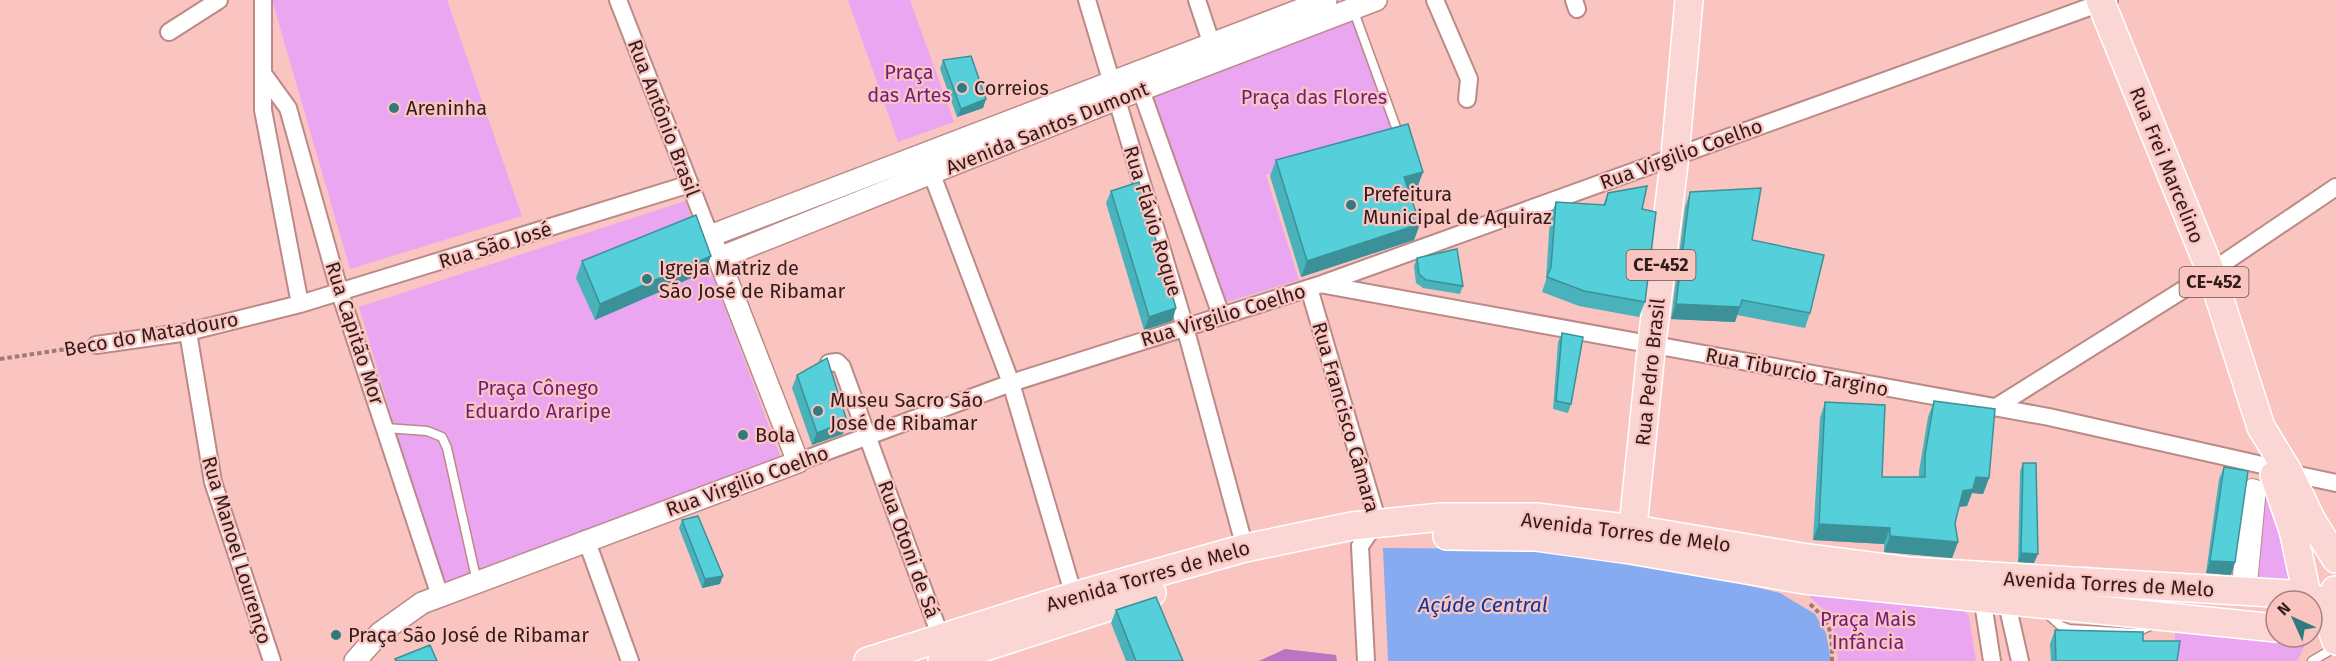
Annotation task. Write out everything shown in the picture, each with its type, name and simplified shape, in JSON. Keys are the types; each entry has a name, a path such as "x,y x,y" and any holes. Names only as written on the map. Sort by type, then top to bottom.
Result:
{"main road":[{"name":"Rua Pedro Brasil","path":"1632,540 1652,342 1676,156 1689,0"},
{"name":"Rua Frei Marcelino","path":"2103,1 2211,272 2261,427 2280,470 2336,559"},
{"path":"2280,470 2293,530 2320,589"},
{"name":"Avenida Torres de Melo","path":"868,661 945,655 1222,572 1368,532 1441,517 1536,518 1632,540 1808,558 1999,592 2264,627"},
{"name":"Avenida Torres de Melo","path":"945,655 1074,596 1245,548 1368,532"},
{"name":"Avenida Torres de Melo","path":"1999,592 2264,595"},
{"path":"2324,604 2329,640"}],"street":[{"path":"169,32 219,0"},
{"name":"Rua Capitão Mor","path":"263,0 262,110 300,304"},
{"name":"Rua Antônio Brasil","path":"618,0 710,236"},
{"name":"Rua Flávio Roque","path":"1087,0 1185,327 1245,548"},
{"path":"1197,0 1214,52"},
{"name":"Avenida Santos Dumont","path":"719,258 932,174 1030,124 1214,52 1326,0"},
{"name":"Avenida Santos Dumont","path":"1214,52 1376,0"},
{"path":"1435,0 1469,79 1467,99"},
{"name":"Rua Virgilio Coelho","path":"355,661 380,633 403,614 440,596 586,539 1011,383 1315,286 2103,1"},
{"name":"Rua Capitão Mor","path":"264,75 288,108 340,293 440,596"},
{"name":"Rua Flávio Roque","path":"1138,82 1221,315"},
{"name":"Avenida Santos Dumont","path":"710,236 924,154 1030,124"},
{"path":"924,154 1011,383 1074,596"},
{"name":"Rua São José","path":"300,304 690,184"},
{"path":"1996,407 2211,272 2336,187"},
{"path":"815,196 823,216"},
{"path":"710,236 798,462"},
{"name":"Rua Tiburcio Targino","path":"1315,286 1652,342 1890,390 1996,407 2205,450 2336,483"},
{"name":"Rua Francisco Câmara","path":"1315,286 1376,516 1368,532 1366,661"},
{"name":"Beco do Matadouro","path":"96,345 188,332 300,304"},
{"name":"Rua Manoel Lourenço","path":"188,332 213,482 272,661"},
{"name":"Rua Otoni de Sá","path":"829,363 837,362 842,367 945,655"},
{"path":"2252,486 2259,488 2250,584 2239,582 2248,518 2252,486"},
{"path":"586,539 630,661"},
{"path":"1992,661 1999,592"},
{"path":"1999,592 2020,661"}],"lane":[{"path":"1353,9 1397,130"},
{"path":"386,428 427,431 442,437 447,448 477,582"},
{"path":"2312,661 2329,640"}],"path":[{"name":"Beco do Matadouro","path":"0,359 96,345"},
{"path":"1801,596 1824,617 1832,632 1832,661"}],"green space":[{"name":"Areninha","path":"272,0 447,0 522,216 350,269"},
{"name":"Praça das Artes","path":"848,0 910,0 954,122 898,142"},
{"name":"Praça das Flores","path":"1352,19 1397,136 1266,175 1299,280 1220,304 1147,93"},
{"name":"Praça Cônego Eduardo Araripe","path":"685,201 780,456 585,536 442,587 359,307"},
{"path":"2260,488 2269,492 2292,575 2285,584 2252,582"},
{"name":"Praça Mais Infância","path":"1807,594 1961,606 1969,617 1976,661 1838,661 1831,617"},
{"path":"2185,622 2264,635 2264,649 2303,649 2298,660 2294,661 2174,661 2175,632"}],"shaded area":[{"path":"1285,649 1336,655 1337,661 1259,661"}],"water":[{"name":"Açúde Central","path":"1383,548 1532,549 1659,564 1780,593 1815,614 1826,633 1831,661 1388,661"}],"building":[{"name":"Correios","path":"971,56 986,99 961,109 943,60"},
{"path":"1408,124 1423,172 1404,177 1420,224 1307,261 1276,160"},
{"path":"1139,182 1176,308 1149,317 1111,191"},
{"path":"1647,186 1642,209 1656,212 1645,302 1584,291 1547,277 1551,267 1556,202 1605,205 1608,193"},
{"path":"1761,188 1752,240 1824,255 1810,313 1742,300 1740,307 1676,304 1690,192"},
{"path":"696,215 711,256 600,304 582,261"},
{"path":"1457,249 1463,286 1426,280 1419,274 1417,258"},
{"path":"1562,333 1583,337 1571,404 1556,401"},
{"name":"Museu Sacro São José de Ribamar","path":"827,358 847,421 817,433 797,375"},
{"path":"1934,401 1995,409 1989,478 1976,477 1973,489 1963,491 1955,523 1958,542 1890,536 1890,528 1819,524 1825,402 1885,405 1882,477 1925,477 1925,455"},
{"path":"2023,463 2036,463 2038,554 2021,553"},
{"path":"2224,467 2248,471 2235,562 2210,561"},
{"path":"698,516 723,576 705,579 682,520"},
{"path":"1156,597 1183,661 1136,661 1116,610"},
{"path":"2055,630 2143,632 2143,641 2180,641 2177,661 2056,661"},
{"path":"430,645 437,661 396,661 395,659"}],"place":[{"name":"Correios","path":"962,88"},
{"name":"Areninha","path":"394,108"},
{"name":"Prefeitura Municipal de Aquiraz","path":"1351,205"},
{"name":"Igreja Matriz de São José de Ribamar","path":"647,279"},
{"name":"Museu Sacro São José de Ribamar","path":"818,411"},
{"name":"Bola","path":"743,435"},
{"name":"Praça São José de Ribamar","path":"336,635"}]}
